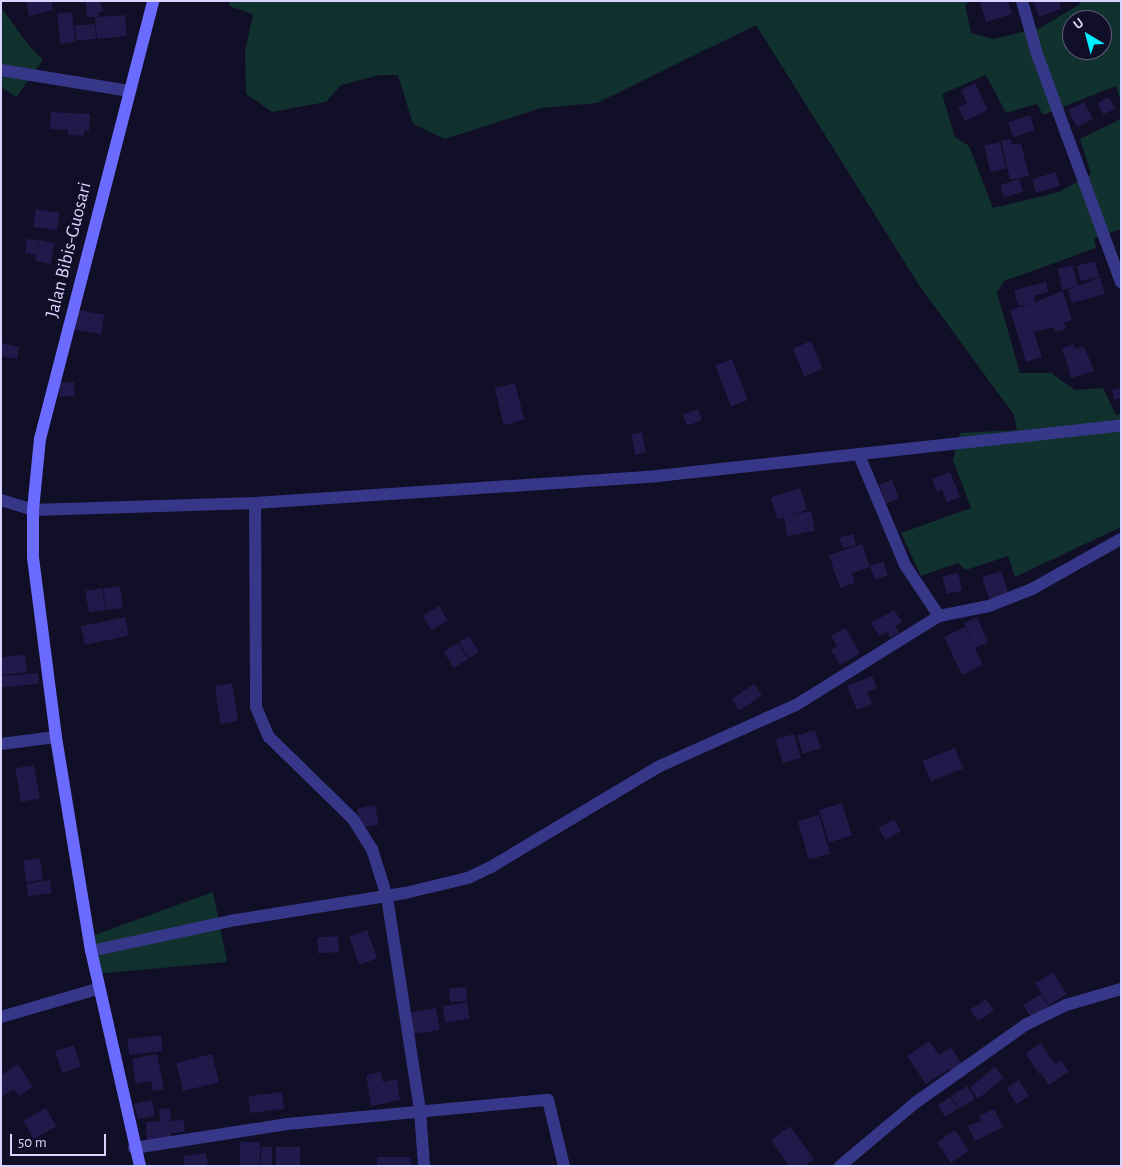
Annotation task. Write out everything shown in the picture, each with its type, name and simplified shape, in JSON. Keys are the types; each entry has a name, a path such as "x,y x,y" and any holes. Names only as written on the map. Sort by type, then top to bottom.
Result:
{"street":[{"name":"Jalan Bibis-Guosari","path":"140,1166 134,1148 97,989 56,737 33,558 33,510 40,439 153,1"},
{"path":"1022,1 1037,54 1121,282"},
{"path":"1,70 129,91"},
{"path":"1,500 33,510 255,503 657,476 1121,426"},
{"path":"859,455 905,565 939,616"},
{"path":"255,503 256,707 261,723 279,749 353,819 372,849 387,897 420,1110 424,1166"},
{"path":"91,951 236,920 387,897 468,878 491,867 660,766 796,705 939,616 989,606 1032,590 1121,539"},
{"path":"1,744 56,737"},
{"path":"1,1016 97,989"},
{"path":"840,1166 915,1103 1025,1025 1066,1005 1121,989"},
{"path":"134,1148 288,1124 420,1110 548,1100 564,1166"}],"green space":[{"path":"230,1 970,1 965,5 971,33 993,39 1040,28 1062,15 1062,60 1112,60 1112,10 1070,10 1080,4 1080,1 1121,1 1121,102 1116,86 1043,115 1037,104 1006,113 986,75 942,94 955,137 969,146 993,208 1059,192 1091,174 1080,139 1121,119 1121,229 1094,238 1096,248 1004,281 997,293 1020,373 1051,373 1075,390 1103,388 1116,415 1121,414 1121,527 1015,577 1008,556 966,570 958,563 921,576 901,533 971,508 953,460 960,433 1017,430 1014,415 919,285 756,25 597,103 541,108 445,139 413,124 398,75 380,75 341,85 326,102 272,112 246,94 245,52 253,14 229,6"},
{"path":"1,7 29,46 43,60 16,97 1,87"},
{"path":"213,892 227,962 95,974 89,937"}],"building":[{"path":"26,1 51,1 53,10 29,16"},
{"path":"99,1 104,11 99,12 99,17 125,15 127,36 97,39 95,17 87,17 86,2"},
{"path":"986,1 1008,1 1012,14 986,22 980,3"},
{"path":"1033,1 1059,1 1061,9 1039,17"},
{"path":"72,12 75,42 60,43 57,14"},
{"path":"95,24 96,39 76,40 75,25"},
{"path":"975,83 988,110 965,121 958,107 967,103 961,90"},
{"path":"1109,97 1115,109 1103,114 1097,103"},
{"path":"1084,102 1093,119 1077,127 1068,110"},
{"path":"51,112 90,114 89,131 84,131 84,136 68,135 68,130 50,129"},
{"path":"1030,115 1035,130 1013,137 1008,122"},
{"path":"1011,139 1012,145 1021,143 1029,176 1010,180 1001,141"},
{"path":"1000,142 1006,168 990,172 984,146"},
{"path":"1056,172 1060,185 1036,193 1032,179"},
{"path":"1019,179 1023,191 1004,198 1000,185"},
{"path":"36,209 60,213 57,231 33,227"},
{"path":"27,239 38,240 37,255 25,253"},
{"path":"39,240 55,243 51,264 35,261"},
{"path":"1095,261 1099,276 1081,281 1077,266"},
{"path":"1073,265 1078,286 1062,290 1057,269"},
{"path":"1100,277 1105,294 1072,303 1068,290"},
{"path":"1046,282 1048,292 1034,296 1035,302 1063,291 1072,320 1064,323 1066,329 1055,332 1054,327 1034,332 1042,357 1026,362 1010,310 1032,303 1018,306 1014,290"},
{"path":"78,310 105,315 101,334 75,330"},
{"path":"811,341 823,369 804,376 793,349"},
{"path":"1,343 19,347 17,359 1,356"},
{"path":"1074,344 1075,349 1084,346 1094,371 1071,378 1062,348"},
{"path":"732,359 748,400 731,407 715,365"},
{"path":"74,382 75,396 59,397 58,383"},
{"path":"515,383 524,420 504,425 495,388"},
{"path":"1121,388 1121,398 1114,400 1112,390"},
{"path":"698,409 702,420 687,426 683,414"},
{"path":"642,432 646,453 635,455 631,434"},
{"path":"950,472 960,497 947,502 942,489 937,492 932,479"},
{"path":"892,480 899,499 886,504 879,485"},
{"path":"800,488 807,510 778,519 771,498"},
{"path":"811,511 815,531 787,536 784,516"},
{"path":"853,534 856,545 842,548 839,538"},
{"path":"862,544 870,567 852,573 855,583 840,588 829,555"},
{"path":"883,561 888,575 875,580 870,566"},
{"path":"1001,571 1009,595 990,601 982,577"},
{"path":"958,573 962,591 946,594 942,577"},
{"path":"120,586 123,608 106,610 103,588"},
{"path":"102,588 106,610 89,613 85,591"},
{"path":"439,606 448,621 431,630 423,616"},
{"path":"894,610 902,622 895,626 899,633 890,638 887,632 879,636 871,623"},
{"path":"125,617 129,636 85,645 81,626"},
{"path":"977,617 988,642 975,648 983,665 962,675 944,637 965,627 973,642 964,623"},
{"path":"846,628 860,654 840,665 831,650 837,646 831,636"},
{"path":"469,636 479,652 469,658 459,642"},
{"path":"458,643 468,659 454,668 444,652"},
{"path":"25,654 27,672 1,675 1,658"},
{"path":"38,673 39,684 2,687 1,676"},
{"path":"872,676 877,688 867,692 872,704 857,710 847,686"},
{"path":"232,683 238,721 221,724 215,686"},
{"path":"754,684 762,696 739,711 732,699"},
{"path":"815,730 821,748 803,754 797,736"},
{"path":"794,734 801,758 783,763 776,739"},
{"path":"955,748 963,768 931,782 923,761"},
{"path":"34,765 40,798 21,802 15,768"},
{"path":"842,803 852,836 829,843 819,810"},
{"path":"375,805 379,825 361,828 357,808"},
{"path":"819,815 830,853 809,860 798,821"},
{"path":"894,819 901,831 885,840 878,828"},
{"path":"40,858 43,880 26,882 23,860"},
{"path":"50,880 52,893 28,897 26,884"},
{"path":"367,930 377,958 359,965 349,936"},
{"path":"338,936 339,952 318,953 317,937"},
{"path":"1053,972 1067,994 1049,1005 1035,983"},
{"path":"466,987 467,1001 450,1002 449,988"},
{"path":"1041,994 1049,1007 1031,1018 1023,1005"},
{"path":"986,999 994,1011 978,1021 970,1010"},
{"path":"467,1002 470,1019 445,1023 442,1006"},
{"path":"436,1008 440,1030 412,1035 408,1013"},
{"path":"161,1035 163,1051 129,1055 127,1039"},
{"path":"929,1041 939,1055 951,1047 963,1066 952,1073 950,1069 926,1084 907,1056"},
{"path":"1041,1043 1055,1064 1039,1074 1025,1054"},
{"path":"74,1045 81,1067 62,1073 55,1051"},
{"path":"157,1054 164,1089 153,1091 151,1081 136,1084 132,1059"},
{"path":"212,1054 219,1082 183,1091 176,1063"},
{"path":"1061,1060 1069,1072 1049,1085 1041,1073"},
{"path":"18,1064 33,1087 19,1096 14,1089 1,1097 1,1075"},
{"path":"995,1067 1004,1078 978,1099 969,1088"},
{"path":"381,1072 383,1082 397,1079 400,1100 371,1106 366,1075"},
{"path":"1019,1080 1029,1096 1016,1104 1006,1088"},
{"path":"967,1086 975,1099 959,1109 951,1096"},
{"path":"282,1092 284,1109 250,1113 248,1096"},
{"path":"950,1097 958,1109 945,1117 938,1105"},
{"path":"152,1100 155,1116 137,1119 134,1103"},
{"path":"46,1108 56,1126 33,1139 23,1121"},
{"path":"170,1108 171,1121 184,1120 185,1132 171,1133 172,1140 147,1142 146,1122 160,1121 159,1109"},
{"path":"994,1109 1003,1127 975,1141 968,1126 980,1121 984,1127 979,1116"},
{"path":"790,1126 814,1159 804,1166 789,1166 771,1140"},
{"path":"955,1130 969,1151 951,1163 937,1142"},
{"path":"240,1142 260,1142 260,1166 240,1166"},
{"path":"261,1147 272,1147 272,1166 261,1166"},
{"path":"276,1147 300,1147 300,1166 276,1166"},
{"path":"206,1153 208,1166 185,1166 183,1156"},
{"path":"377,1157 411,1157 411,1166 377,1166"}]}
